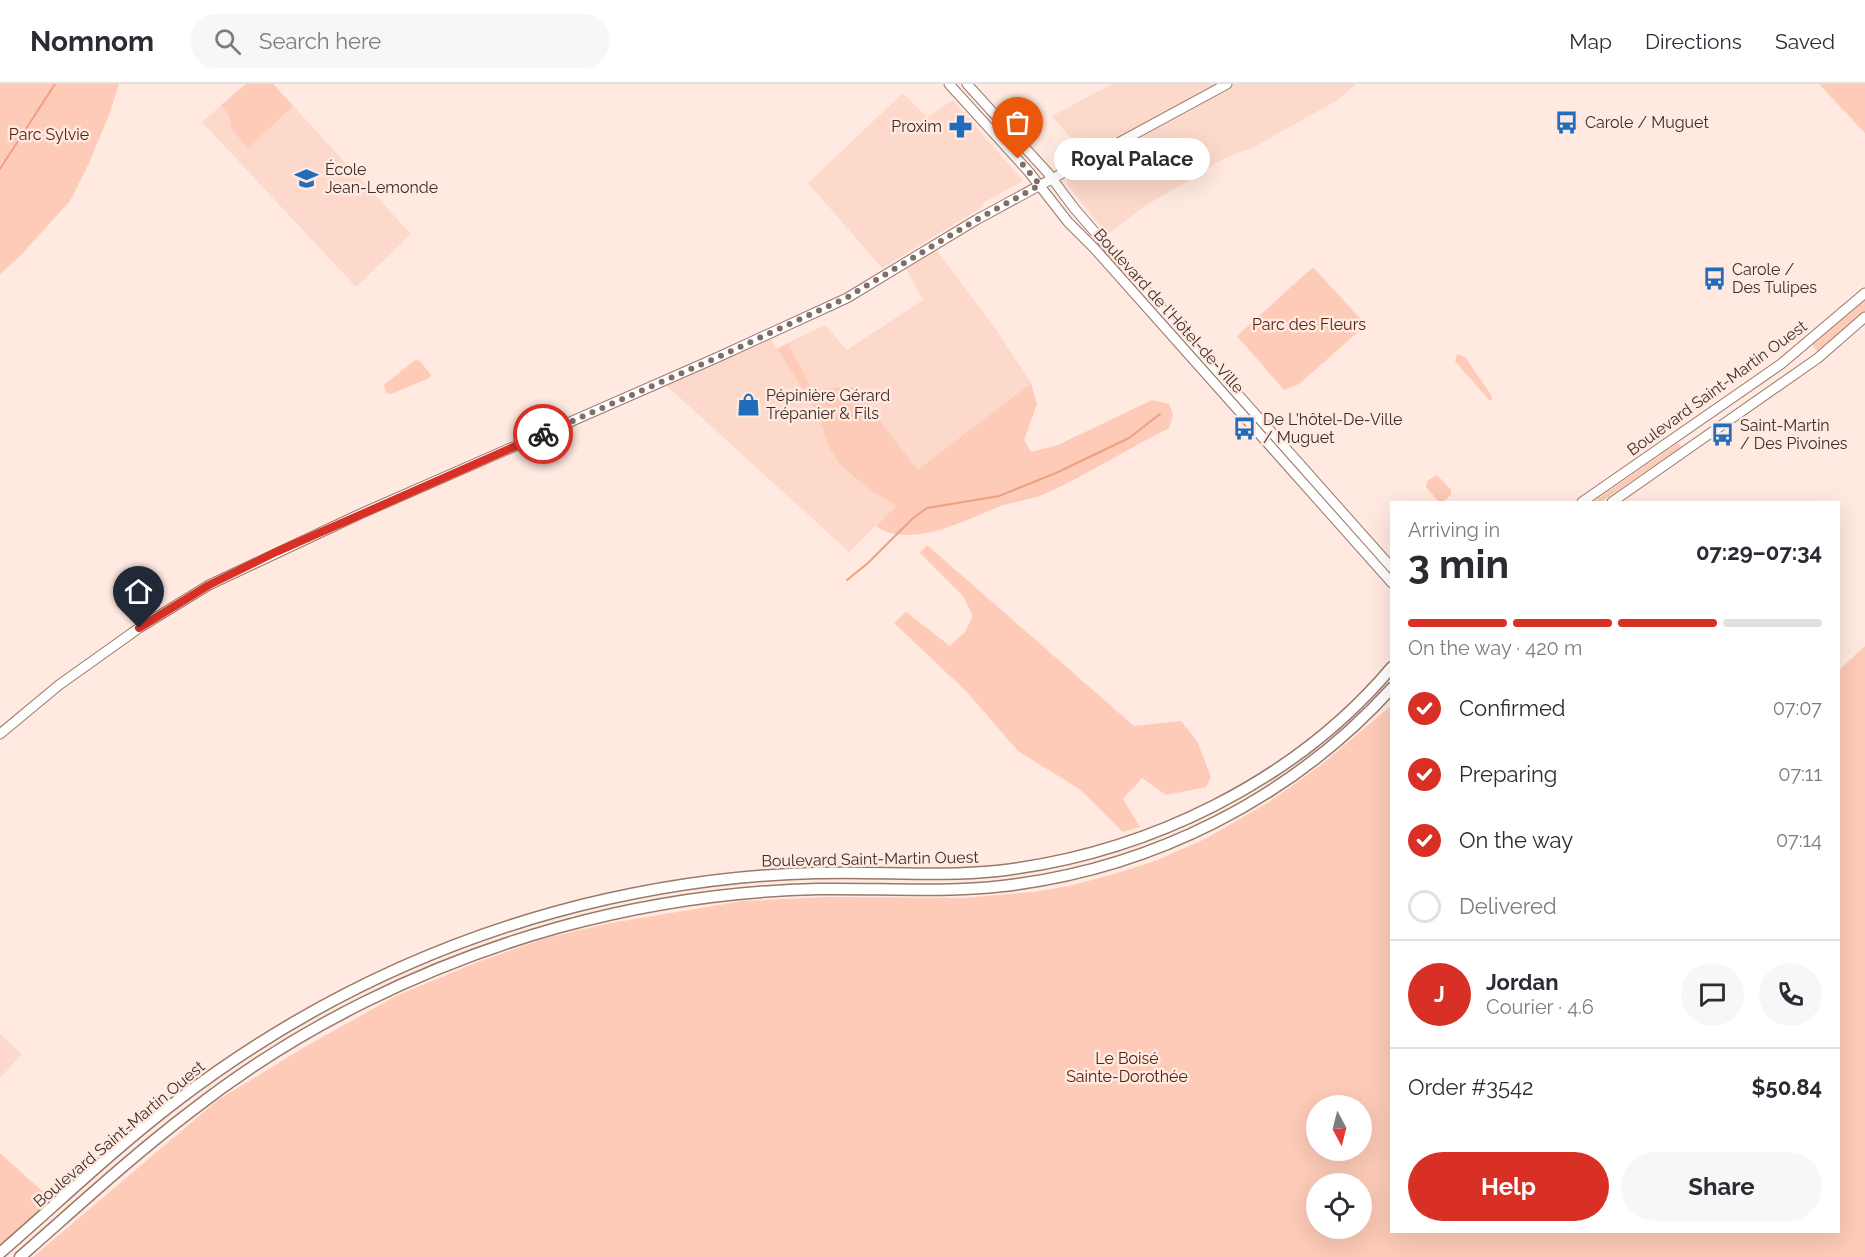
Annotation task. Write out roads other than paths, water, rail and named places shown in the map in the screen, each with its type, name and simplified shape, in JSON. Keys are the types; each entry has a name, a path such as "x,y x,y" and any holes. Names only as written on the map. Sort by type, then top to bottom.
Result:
{"main road":[{"name":"Boulevard Saint-Martin Ouest","path":"0,1253 160,1115 222,1068 327,1004 422,958 481,935 547,914 658,889 788,874 988,872 1045,864 1100,850 1148,835 1186,819 1227,799 1269,774 1356,706 1390,669"},
{"name":"Boulevard Saint-Martin Ouest","path":"20,1257 164,1132 242,1074 343,1013 434,971 502,945 556,928 662,904 779,891 944,890 992,887 1043,880 1104,866 1152,850 1203,828 1271,791 1340,741 1390,690"}],"street":[{"name":"Boulevard de l'Hôtel-de-Ville","path":"949,84 1040,185 1068,222 1094,248 1390,581"},
{"name":"Boulevard de l'Hôtel-de-Ville","path":"967,84 1052,178 1074,208 1131,274 1390,566"},
{"path":"0,734 59,685 139,628 209,585 360,514 716,358 846,298 966,226 1227,84"},
{"name":"Boulevard Saint-Martin Ouest","path":"1583,501 1781,364 1865,293"},
{"name":"Boulevard Saint-Martin Ouest","path":"1613,501 1818,358 1865,317"}],"waterway":[{"path":"0,169 55,84"},
{"path":"847,580 868,563 913,518 927,508 999,496 1056,473 1129,438 1160,414"}],"place":[{"name":"Carole / Muguet","path":"1567,122"},
{"name":"Proxim","path":"960,126"},
{"name":"Royal Palace","path":"1018,159"},
{"name":"École Jean-Lemonde","path":"307,178"},
{"name":"Carole / Des Tulipes","path":"1714,278"},
{"name":"Pépinière Gérard Trépanier & Fils","path":"748,404"},
{"name":"De L'hôtel-De-Ville / Muguet","path":"1245,428"},
{"name":"Saint-Martin / Des Pivoines","path":"1722,434"}],"park label":[{"name":"Parc Sylvie","path":"49,134"},
{"name":"Parc des Fleurs","path":"1309,324"},
{"name":"Le Boisé Sainte-Dorothée","path":"1127,1067"}]}
